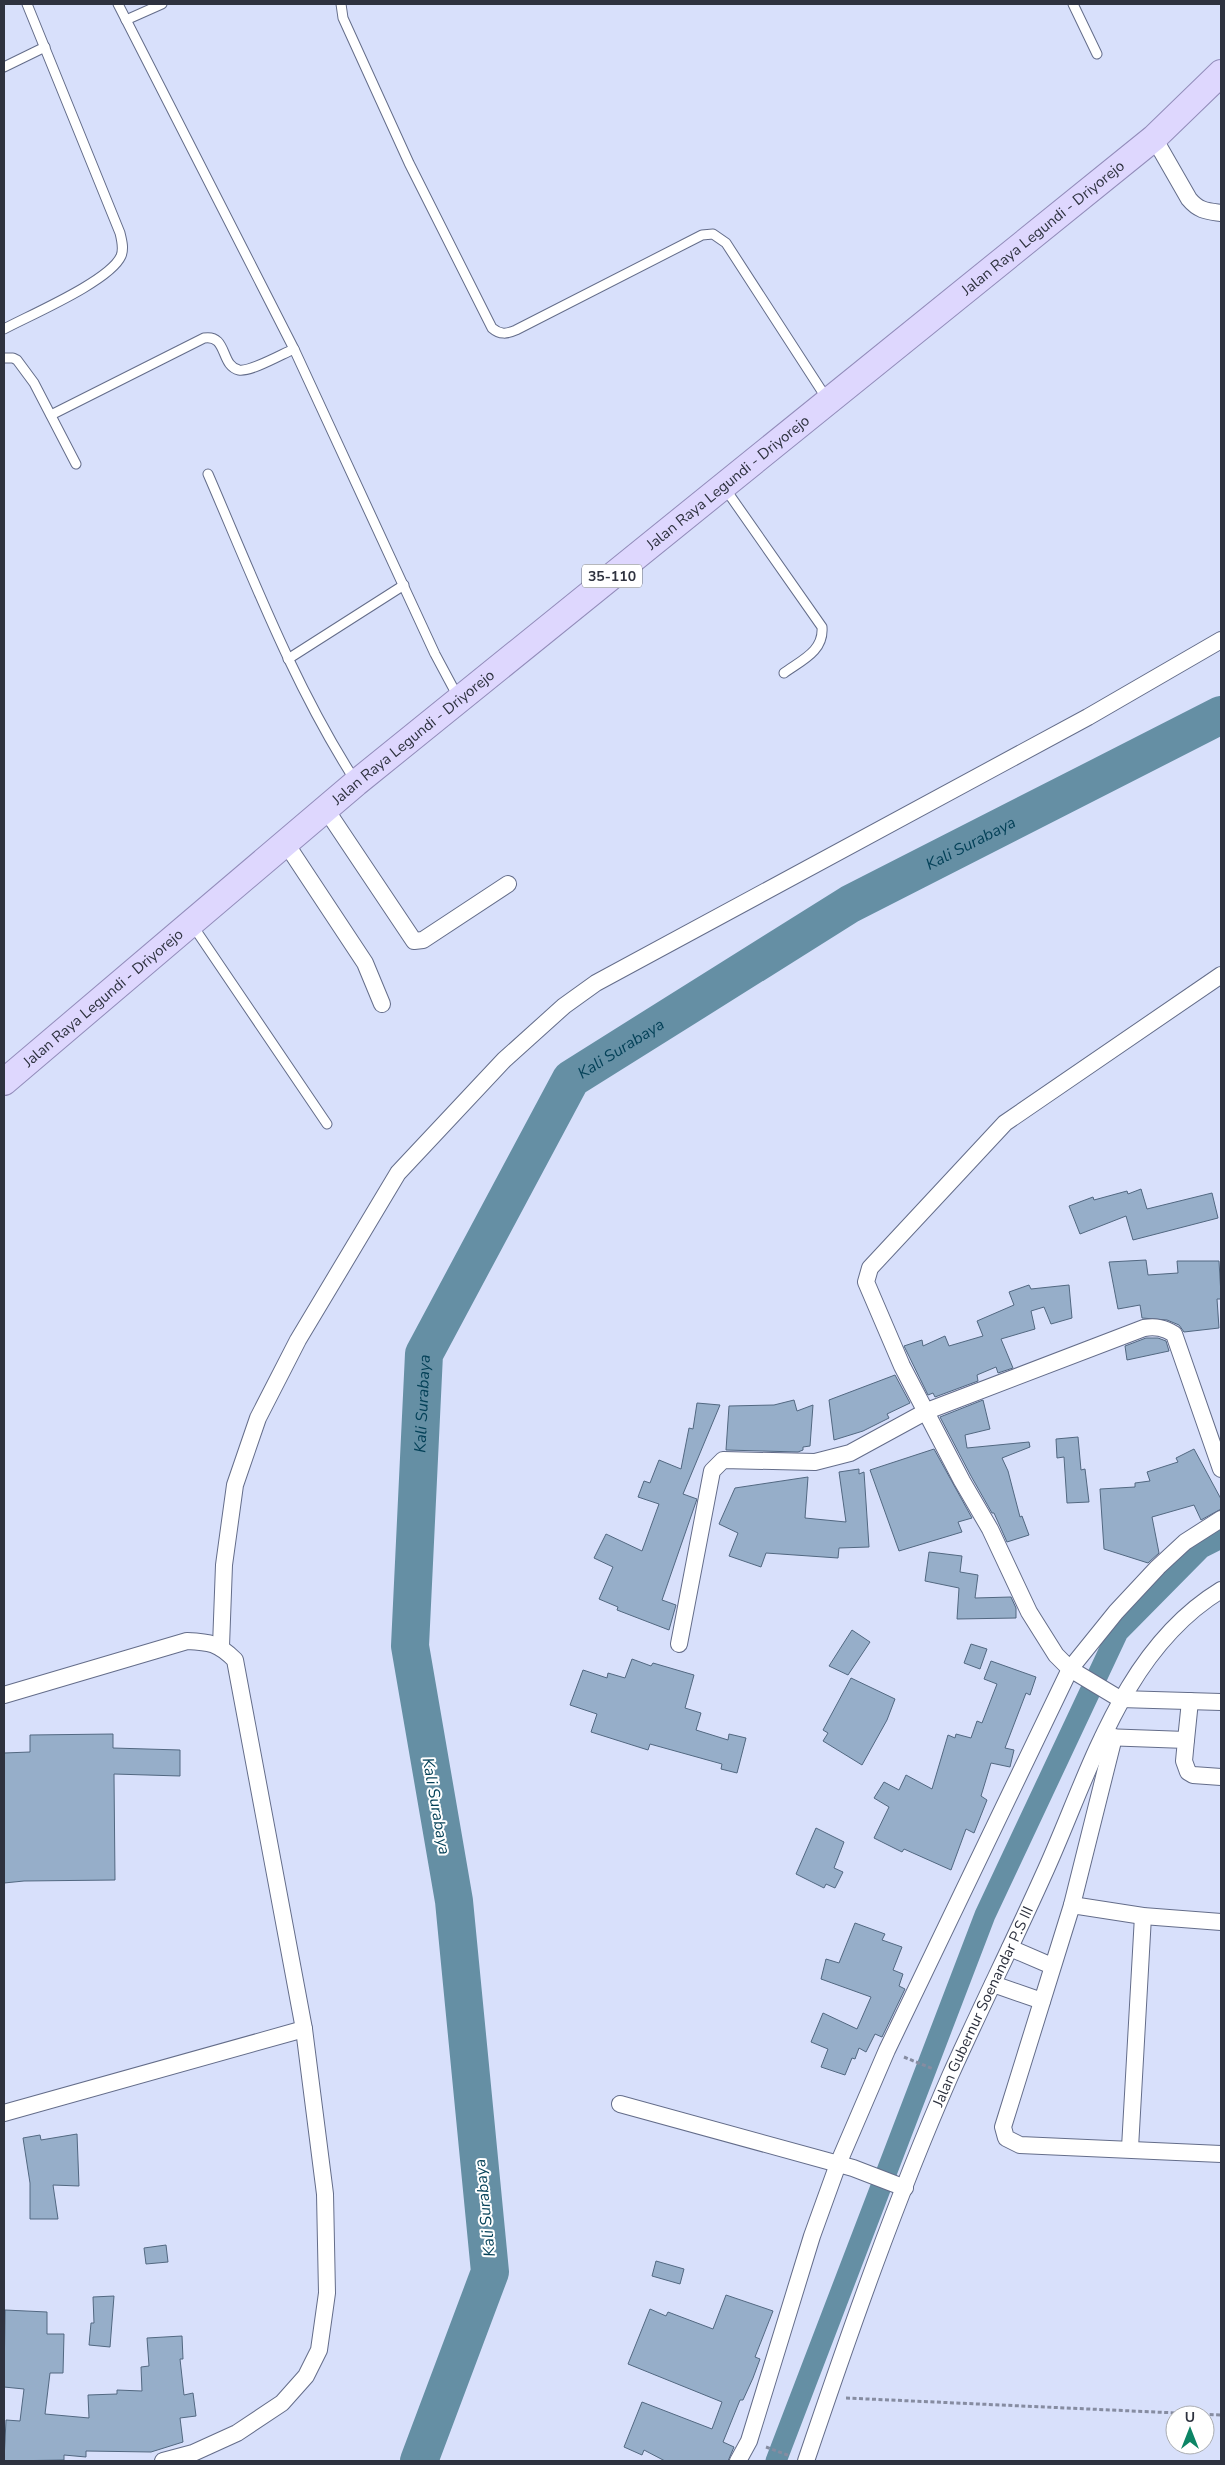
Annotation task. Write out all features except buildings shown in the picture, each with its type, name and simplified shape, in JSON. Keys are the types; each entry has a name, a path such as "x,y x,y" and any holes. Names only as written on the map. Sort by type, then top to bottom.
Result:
{"main road":[{"name":"Jalan Raya Legundi - Driyorejo","path":"4,1082 325,808 350,774 454,690 723,486 822,392 1154,138 1221,73"}],"street":[{"path":"1154,138 1189,200 1196,207 1204,211 1221,213"},
{"path":"221,1646 224,1565 235,1485 258,1418 298,1340 398,1172 504,1060 564,1006 596,984 1088,717 1221,640"},
{"path":"325,808 414,941 423,940 508,884"},
{"path":"285,842 365,963 382,1004"},
{"path":"1221,975 1005,1123 870,1268 866,1282 870,1296 902,1366 962,1481 990,1529 1029,1612 1056,1655 1074,1671 1115,1696 1221,1702"},
{"path":"679,1644 712,1471 716,1464 730,1458 815,1462 850,1453 927,1411 1144,1328 1155,1327 1165,1329 1174,1334 1221,1470"},
{"path":"738,2461 749,2440 812,2236 846,2166 887,2050 1074,1671 1116,1612 1158,1567 1185,1542 1221,1519"},
{"name":"Jalan Gubernur Soenandar P.S III","path":"800,2459 828,2397 860,2300 950,2076 1108,1737 1115,1696 1138,1672 1165,1638 1208,1598 1221,1590"},
{"path":"4,1695 187,1641 206,1642 221,1646 235,1660 304,2029 325,2194 327,2293 320,2350 306,2376 282,2403 237,2433 193,2453 163,2461"},
{"path":"1190,1701 1184,1761 1188,1772 1194,1775 1221,1777"},
{"path":"1186,1740 1108,1737 1072,1905 1003,2128 1006,2138 1020,2145 1130,2148 1221,2154"},
{"path":"1072,1905 1143,1916 1221,1922"},
{"path":"1130,2148 1143,1916"},
{"path":"1010,1948 1052,1966"},
{"path":"993,1984 1042,2001"},
{"path":"4,2113 304,2029"},
{"path":"620,2104 846,2166 904,2188"}],"lane":[{"path":"4,328 104,276 118,262 122,254 120,233 27,4"},
{"path":"118,4 294,349 435,654 454,690"},
{"path":"126,20 162,4"},
{"path":"341,4 343,18 409,164 492,328 496,332 505,334 516,330 709,233 717,235 726,243 822,392"},
{"path":"1073,4 1097,54"},
{"path":"4,67 45,47"},
{"path":"51,414 204,338 211,337 219,342 232,366 239,370 248,369 294,349"},
{"path":"4,358 14,358 17,360 34,383 76,464"},
{"path":"208,474 288,659 324,729 350,774"},
{"path":"723,486 822,627 822,642 818,648 784,673"},
{"path":"288,659 404,586"},
{"path":"191,922 327,1124"}],"path":[{"path":"899,2056 939,2072"},
{"path":"828,2397 1221,2415"},
{"path":"759,2444 800,2459"}],"waterway":[{"name":"Kali Surabaya","path":"419,2461 490,2272 454,1901 410,1646 424,1354 571,1079 850,904 1221,715"},
{"path":"776,2461 985,1915 1118,1632 1201,1548 1221,1538"}]}
